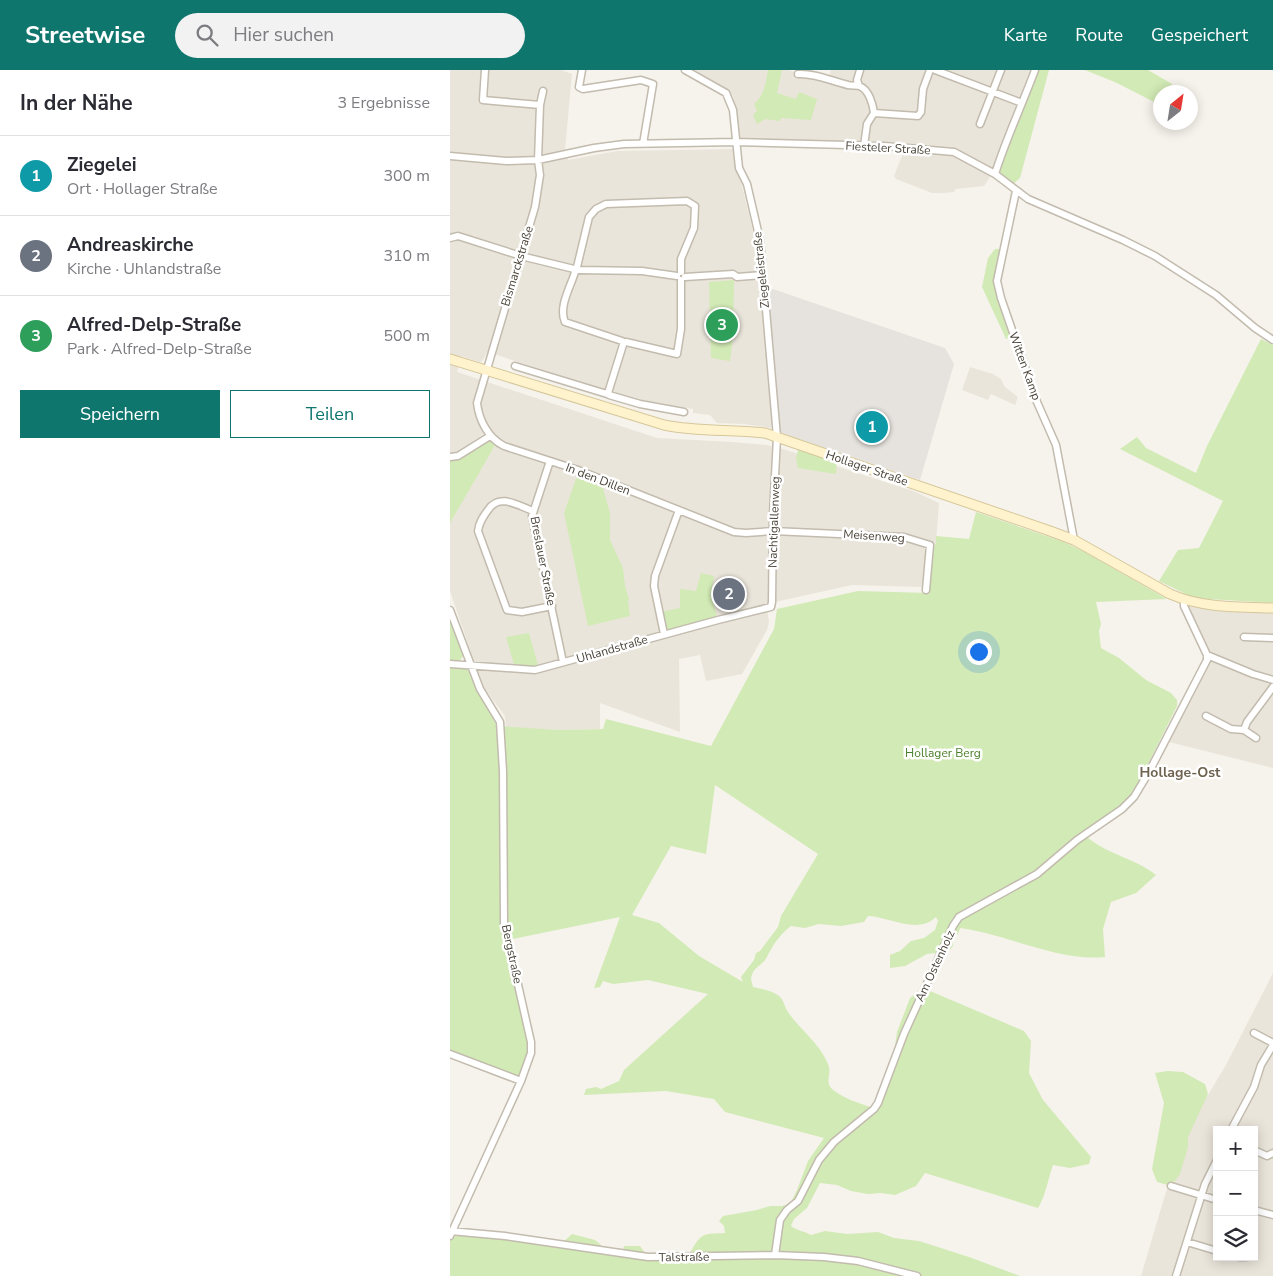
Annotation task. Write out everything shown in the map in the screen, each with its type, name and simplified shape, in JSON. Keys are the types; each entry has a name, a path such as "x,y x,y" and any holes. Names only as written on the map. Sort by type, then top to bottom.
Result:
{"main road":[{"name":"Hollager Straße","path":"450,359 604,408 680,429 746,431 777,437 1074,540 1184,600 1209,604 1273,608"}],"street":[{"path":"485,70 483,100 540,106"},
{"path":"582,70 579,86 583,88 641,80 653,84 643,144"},
{"name":"Ziegeleistraße","path":"685,70 726,93 733,110 739,168 747,184 760,240 777,437"},
{"path":"860,70 857,80 859,86 873,104 874,113 867,124 864,146"},
{"path":"874,113 918,116 921,112 923,90 930,70"},
{"path":"936,70 1022,103"},
{"path":"980,124 1001,70"},
{"path":"995,174 1035,70"},
{"path":"798,74 809,73 850,86 859,86"},
{"name":"Bismarckstraße","path":"486,371 521,256 538,192 540,175 538,160 540,106 543,91"},
{"name":"Fiesteler Straße","path":"450,156 506,161 538,160 594,148 624,144 736,142 864,146 954,152 995,174 1028,199 1124,240 1155,256 1216,296 1273,340"},
{"name":"Witten Kamp","path":"1016,191 997,281 1001,298 1037,402 1056,445 1074,540"},
{"path":"687,201 695,206 694,228 681,260 681,329 677,354 624,343 564,322 562,317 564,304 577,270 589,217 596,208 606,204 687,201"},
{"path":"450,238 458,236 521,256 577,270 642,271 681,276 763,275"},
{"path":"604,408 624,343"},
{"path":"515,366 640,404 684,412"},
{"path":"450,457 458,456 490,436 481,420 477,403 486,371"},
{"name":"In den Dillen","path":"490,436 504,446 584,472 734,532 746,534 774,531"},
{"name":"Nachtigallenweg","path":"771,607 777,437"},
{"name":"Breslauer Straße","path":"550,461 532,516 563,662"},
{"path":"533,511 505,501 498,501 492,504 480,521 478,531 506,610 522,612 552,606"},
{"path":"664,634 654,586 655,576 679,510"},
{"name":"Meisenweg","path":"774,531 904,537 925,543 930,546 926,590"},
{"path":"1184,600 1184,606 1207,654 1246,671 1273,680"},
{"name":"Uhlandstraße","path":"450,664 535,670 664,634 771,607"},
{"name":"Bergstraße","path":"450,610 480,689 500,722 503,771 504,923 531,1042 531,1053 521,1081 451,1233"},
{"path":"1244,637 1273,638"},
{"name":"Am Ostenholz","path":"775,1255 780,1220 787,1210 798,1201 819,1160 834,1142 878,1103 919,999 959,917 1037,874 1077,840 1122,809 1134,797 1207,660 1207,654"},
{"path":"1244,730 1247,722 1273,687"},
{"path":"1206,716 1231,729 1244,730 1256,738"},
{"path":"1233,1126 1254,1087 1260,1065 1273,1044 1254,1033"},
{"path":"450,1054 521,1081"},
{"path":"1258,1152 1267,1156 1273,1153"},
{"path":"1176,1276 1201,1196 1213,1169"},
{"path":"1171,1186 1213,1199"},
{"path":"1258,1211 1273,1215"},
{"name":"Talstraße","path":"451,1233 505,1236 648,1257 775,1255 824,1257 858,1261 917,1276"},
{"path":"1187,1242 1213,1250"}],"shaded area":[{"path":"450,70 561,70 572,74 565,150 568,160 617,151 733,149 755,239 772,412 771,428 717,423 710,415 693,413 693,409 631,398 487,352 480,362 461,356 457,372 657,438 767,445 913,491 939,503 936,543 929,547 922,587 852,585 766,604 769,622 767,630 742,674 706,681 700,655 679,659 680,732 600,703 600,729 506,728 505,716 484,688 472,656 450,591 450,516 499,440 491,429 455,454 450,468"},
{"path":"692,70 788,70 827,81 831,70 1030,70 990,177 984,186 956,189 954,192 932,193 896,179 894,176 904,151 903,143 746,140 739,138 733,96"},
{"path":"770,288 945,348 954,364 920,480 781,433 767,292"},
{"path":"970,367 993,374 1001,379 1005,387 1018,397 1015,405 991,394 988,400 962,390"},
{"path":"1187,601 1273,608 1273,768 1165,741 1207,655 1195,632"},
{"path":"1273,973 1273,1276 1141,1276 1165,1195 1188,1128 1226,1065"}],"green space":[{"path":"768,70 782,70 777,93 796,99 799,92 817,99 811,120 781,118 780,121 765,119 757,124 753,115 757,111 754,104 762,93"},
{"path":"1035,70 1049,70 1020,178 1011,186 995,174"},
{"path":"1085,70 1148,70 1172,84 1153,85 1153,101 1117,83"},
{"path":"995,249 1005,249 997,281 1013,336 1006,339 982,287 988,258"},
{"path":"734,280 733,337 730,361 711,358 709,282"},
{"path":"1261,339 1273,345 1273,603 1194,598 1159,581 1178,550 1199,548 1223,501 1120,449 1137,437 1146,448 1196,473 1207,446"},
{"path":"490,436 497,442 450,523 450,461"},
{"path":"799,444 837,457 836,474 798,468 796,459"},
{"path":"578,473 601,482 610,513 610,540 623,568 629,599 630,616 588,626 564,513"},
{"name":"Hollager Berg","path":"976,512 1064,542 1167,599 1096,602 1101,624 1099,631 1101,648 1119,658 1146,680 1171,693 1177,700 1177,706 1132,796 1122,806 1082,832 1108,851 1138,864 1156,875 1136,893 1111,902 1103,929 1105,957 1088,957 1051,952 978,931 960,928 958,934 953,938 953,946 950,950 927,954 905,966 890,968 890,955 900,951 911,941 924,938 935,930 938,921 936,917 921,925 912,925 868,916 864,922 841,926 819,924 805,928 791,926 780,936 765,960 753,972 751,979 753,987 772,992 781,998 793,1019 816,1045 829,1067 829,1084 832,1089 852,1100 874,1108 896,1054 897,1032 910,998 923,988 1024,1031 1031,1041 1029,1073 1043,1100 1091,1157 1089,1164 1070,1168 1053,1165 1038,1208 925,1173 916,1186 895,1195 868,1194 851,1191 837,1185 820,1183 807,1208 794,1219 791,1226 811,1235 825,1231 847,1234 878,1232 894,1238 919,1241 1020,1276 450,1276 450,1231 561,1244 572,1234 595,1240 608,1251 622,1254 624,1246 640,1246 648,1257 692,1256 691,1251 701,1237 708,1234 725,1233 724,1226 719,1221 723,1216 770,1206 790,1204 808,1161 824,1138 725,1112 714,1099 666,1091 584,1095 586,1089 596,1087 601,1089 619,1081 624,1070 708,994 648,980 613,984 603,981 600,987 594,988 620,917 508,940 531,1042 521,1081 450,1054 450,668 467,669 497,726 559,730 603,729 606,719 711,746 774,629 777,609 858,591 929,593 932,550 936,543 936,536 969,539","holes":["715,785 818,854 781,916 778,927 760,951 756,953 754,960 741,977 743,982 699,956 659,923 632,915 671,846 706,854"]},
{"path":"701,573 714,576 711,595 718,620 664,634 659,612 680,608 680,589 696,591"},
{"path":"450,618 463,656 460,660 450,660"},
{"path":"529,633 539,669 515,668 506,637"},
{"path":"1168,1071 1183,1072 1205,1084 1208,1094 1188,1137 1188,1147 1180,1174 1171,1186 1157,1182 1152,1169 1164,1103 1155,1073"}],"place":[{"name":"Alfred-Delp-Straße","path":"722,325"},
{"name":"Ziegelei","path":"872,427"},
{"name":"Andreaskirche","path":"729,594"}],"district":[{"name":"Hollage-Ost","path":"1180,772"}]}
